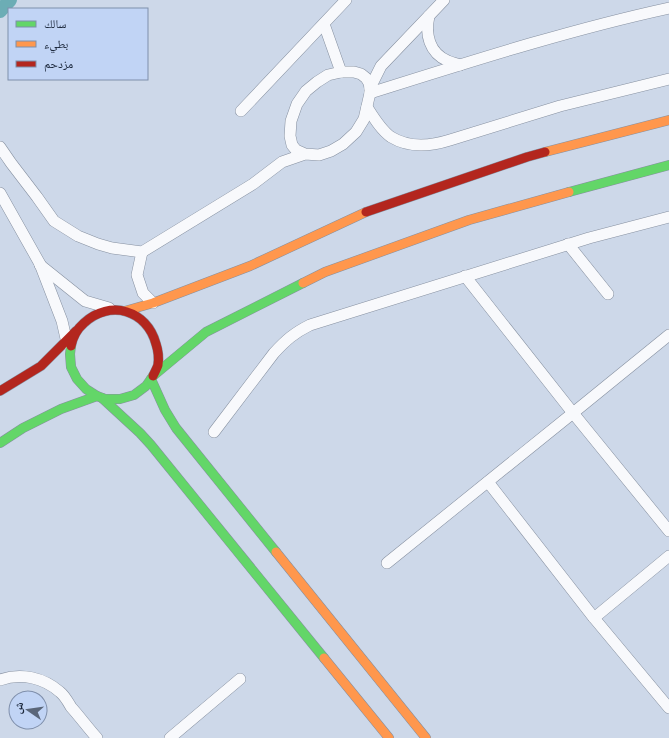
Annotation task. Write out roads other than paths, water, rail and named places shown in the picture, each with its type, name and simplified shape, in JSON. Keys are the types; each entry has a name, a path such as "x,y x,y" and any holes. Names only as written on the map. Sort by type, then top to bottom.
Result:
{"main road":[{"path":"0,391 41,366 89,318 101,312 120,311 153,303 250,266 366,212 527,158 669,120"},
{"path":"152,377 206,332 325,272 469,220 669,165"},
{"path":"78,328 72,340 70,354 71,367 77,379 86,389 105,399 120,399 134,395 146,386 152,377 158,364 158,351 154,336 146,323 133,314 120,311"},
{"path":"152,377 163,407 176,428 426,738"},
{"path":"0,443 23,428 61,409 100,397"},
{"path":"100,397 151,445 389,738"}],"street":[{"path":"242,111 346,0"},
{"path":"290,136 292,145 296,150 305,154 319,155 331,151 343,144 356,132 364,119 370,91 381,66 444,0"},
{"path":"370,91 570,32 669,8"},
{"path":"429,16 427,26 428,37 437,54 447,61 460,65"},
{"path":"324,24 341,72"},
{"path":"282,162 290,136 291,121 297,104 306,91 328,75 341,72 354,72 381,66"},
{"path":"354,72 361,74 366,78 369,82 370,91"},
{"path":"367,107 378,124 390,136 401,142 426,145 450,140 560,106 669,79"},
{"path":"0,148 37,196 54,221 78,236 98,244 112,248 142,252 253,184 282,162 305,154"},
{"path":"0,193 40,264 62,321 70,354"},
{"path":"214,432 274,353 285,341 310,325 568,244 669,217"},
{"path":"568,244 608,294"},
{"path":"142,252 137,275 143,293 153,303"},
{"path":"40,264 85,301 120,311"},
{"path":"465,276 669,532"},
{"path":"387,563 574,413 668,340"},
{"path":"488,482 594,618 669,708"},
{"path":"594,618 669,556"},
{"path":"0,680 18,676 34,678 49,683 61,693 97,738"},
{"path":"170,738 240,679"}],"waterway":[{"path":"0,11 10,0"}]}
